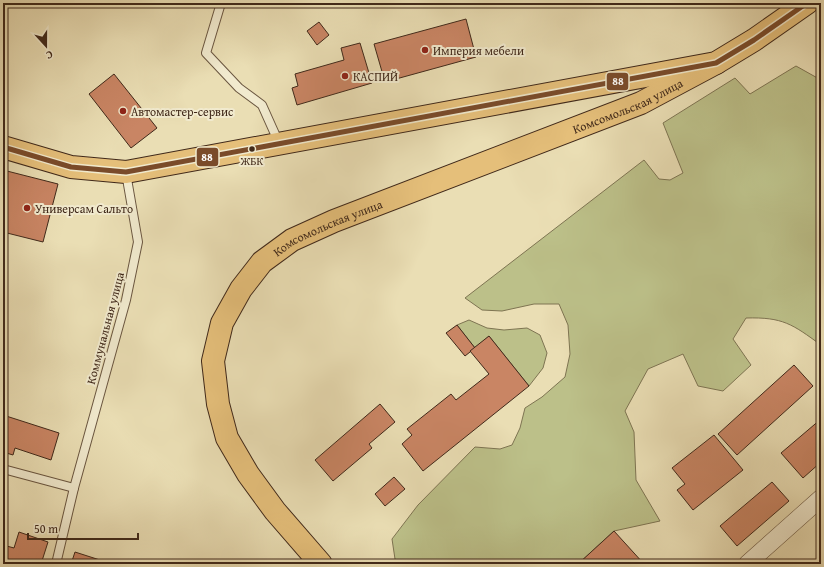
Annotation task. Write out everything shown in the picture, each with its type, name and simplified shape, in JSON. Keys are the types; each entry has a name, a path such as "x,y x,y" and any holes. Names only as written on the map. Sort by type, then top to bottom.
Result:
{"main road":[{"name":"Комсомольская улица","path":"321,564 275,511 248,474 227,438 218,404 213,361 222,323 241,289 262,262 292,240 334,221 641,103 716,63 754,40 807,3"},
{"path":"3,147 70,167 126,172 716,63"}],"street":[{"path":"747,564 821,498"}],"lane":[{"path":"221,3 206,53 239,88 262,105 280,143"},
{"name":"Коммунальная улица","path":"56,564 74,488 126,300 138,242 126,172"},
{"path":"3,470 74,488"}],"green space":[{"path":"796,66 821,80 821,345 786,323 769,319 746,318 733,339 751,365 723,391 698,386 683,354 648,369 625,411 634,432 636,480 660,521 614,531 578,564 404,564 395,559 392,539 418,505 475,447 500,449 512,445 520,428 525,408 542,397 565,377 570,354 568,325 559,304 534,304 502,311 482,310 465,298 644,160 659,179 670,180 683,173 663,123 735,78 750,94"},
{"path":"469,320 487,328 504,330 527,328 540,335 547,353 543,368 529,386 489,336 475,348 457,325"}],"building":[{"name":"Империя мебели","path":"466,19 476,57 385,82 374,44"},
{"path":"319,22 329,35 317,45 307,31"},
{"path":"360,43 372,83 297,105 292,88 298,86 295,74 344,60 341,48"},
{"name":"Автомастер-сервис","path":"114,74 157,128 131,148 89,94"},
{"name":"Универсам Сальто","path":"3,170 58,184 43,242 3,232"},
{"path":"457,325 475,348 465,356 446,333"},
{"path":"489,336 529,386 423,471 402,444 412,435 407,429 451,394 456,400 489,374 470,351"},
{"path":"794,365 813,386 737,455 718,434"},
{"path":"380,404 395,422 369,444 372,448 333,481 315,460"},
{"path":"3,415 59,433 51,460 15,448 13,455 3,452"},
{"path":"821,419 821,462 803,478 781,453"},
{"path":"714,435 743,470 693,510 677,490 685,484 672,468"},
{"path":"394,477 405,489 385,506 375,494"},
{"path":"772,482 789,501 737,546 720,526"},
{"path":"614,531 644,564 578,564"},
{"path":"19,532 48,542 41,564 3,564 3,545 14,548"},
{"path":"75,552 103,561 102,564 71,564"}],"transit line":[{"name":"88","path":"3,147 71,167 126,172 716,63 754,40 807,3"}],"place":[{"name":"Империя мебели","path":"425,50"},
{"name":"КАСПИЙ","path":"345,76"},
{"name":"Автомастер-сервис","path":"123,111"},
{"name":"ЖБК","path":"252,149"},
{"name":"Универсам Сальто","path":"27,208"}]}
